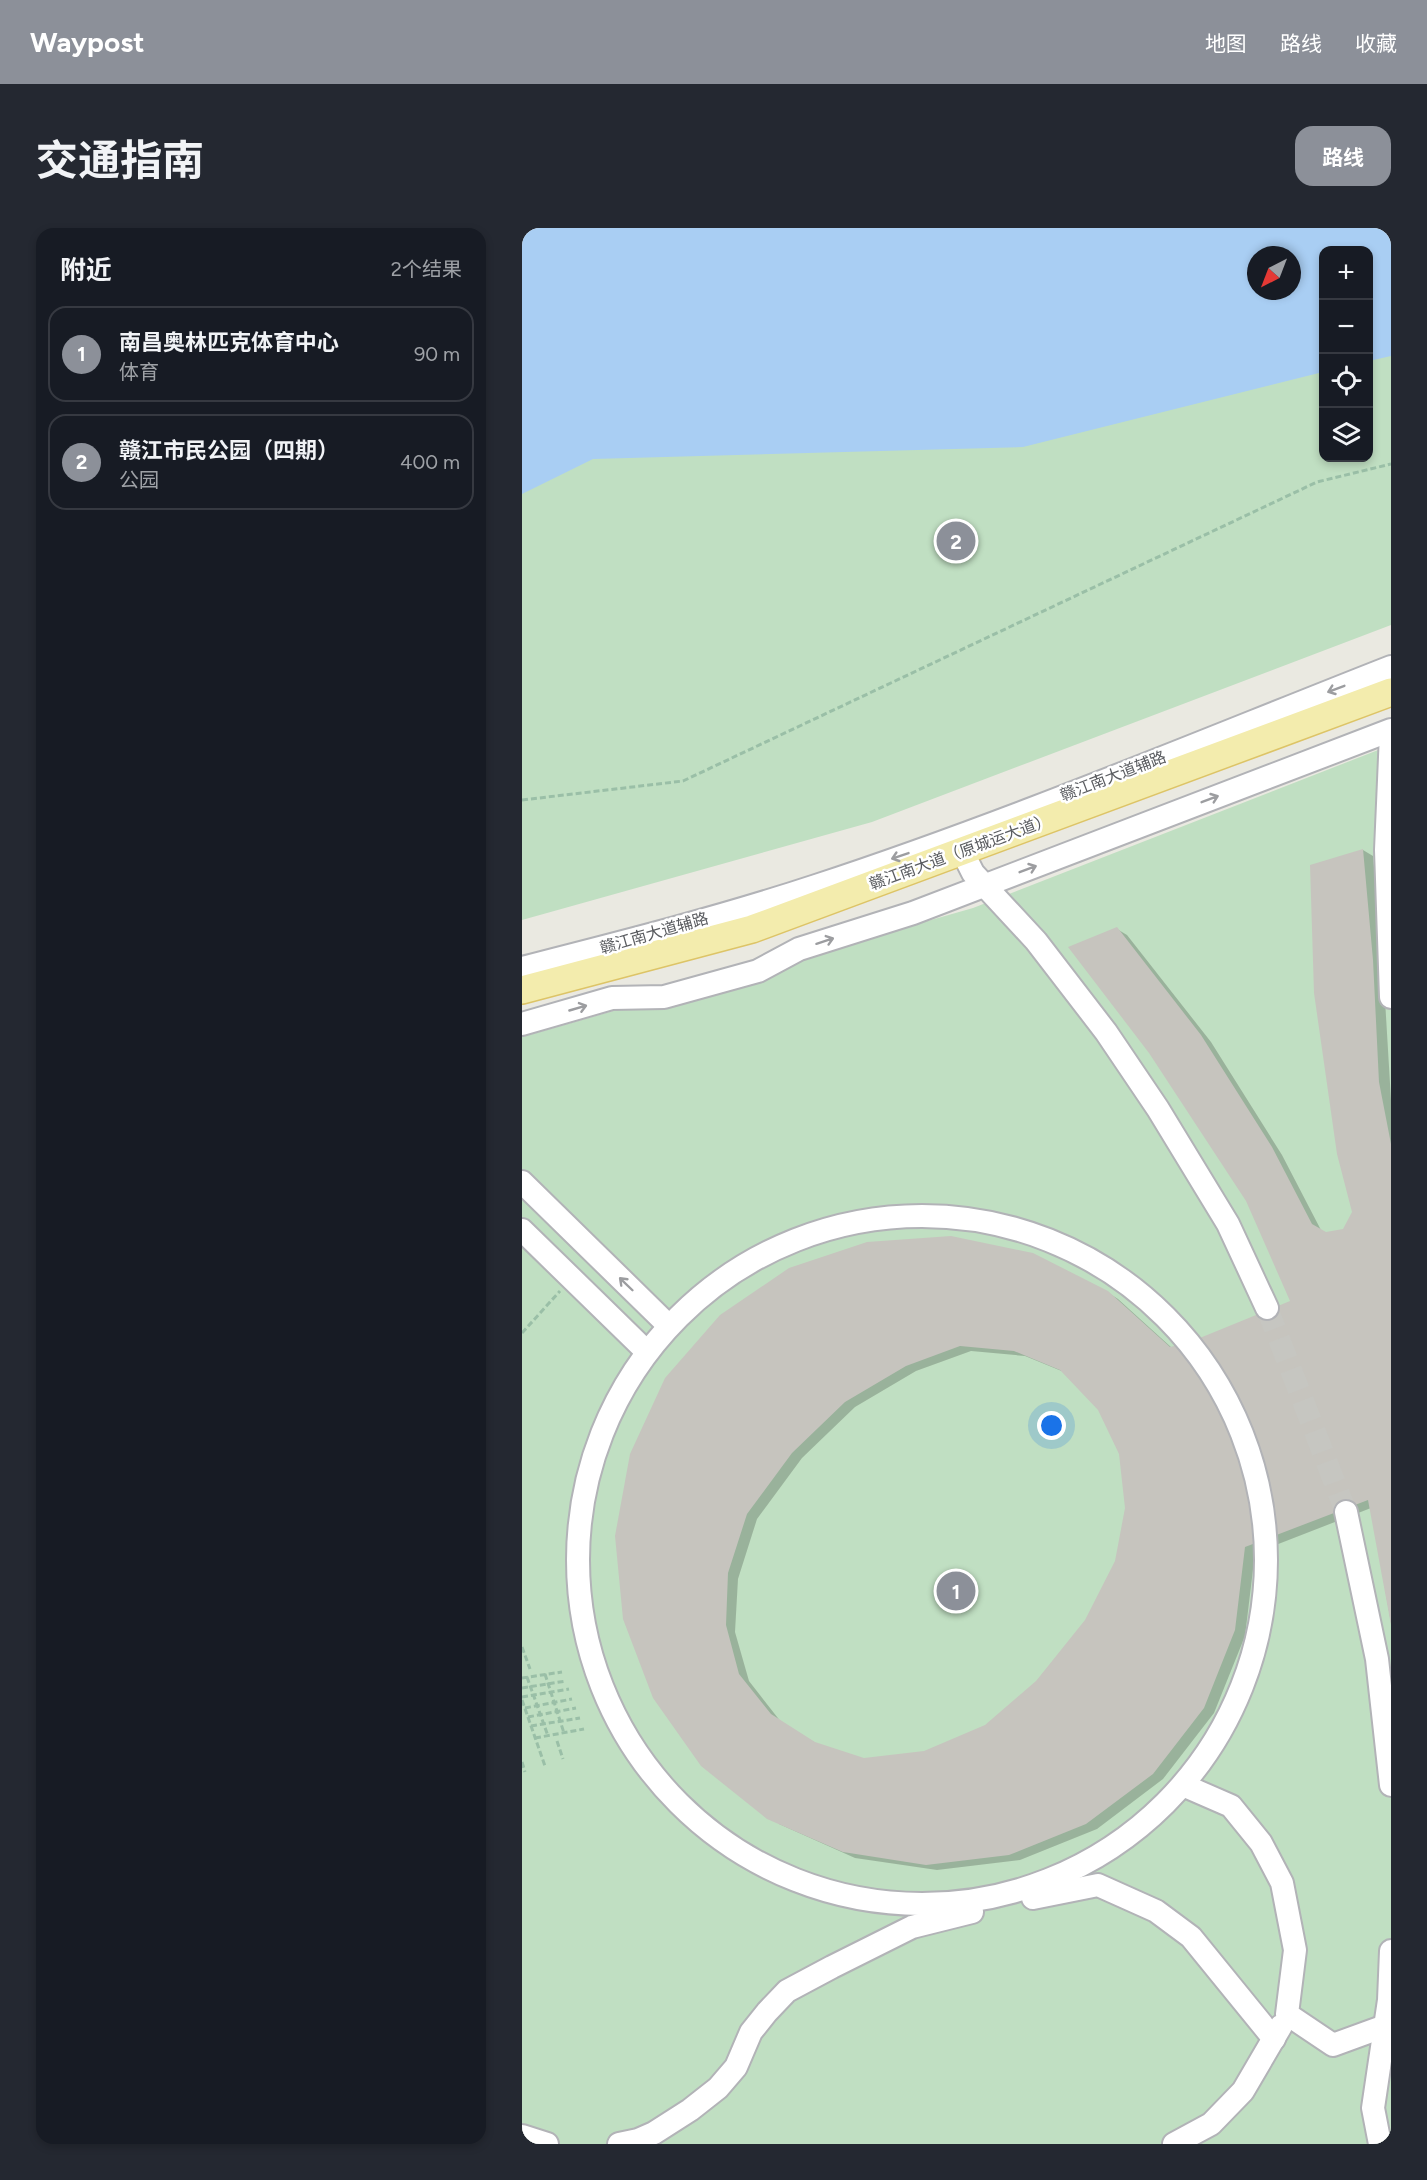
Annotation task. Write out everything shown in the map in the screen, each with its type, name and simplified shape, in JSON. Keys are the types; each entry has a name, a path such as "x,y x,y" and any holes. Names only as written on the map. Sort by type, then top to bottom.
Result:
{"main road":[{"name":"赣江南大道（原城运大道）","path":"522,1007 750,944 965,857 1391,692"},
{"name":"赣江南大道（原城运大道）","path":"522,990 752,929 1391,708"}],"street":[{"name":"赣江南大道辅路","path":"522,968 639,938 815,886 964,834 1391,668"},
{"path":"522,1024 612,998 664,998 758,971 799,949 913,913 1391,730"},
{"path":"1391,734 1389,851 1391,997"},
{"path":"965,857 973,873 1036,941 1106,1032 1158,1109 1228,1224 1267,1308"},
{"path":"522,1182 668,1325"},
{"path":"922,1215 1005,1225 1075,1251 1137,1290 1190,1342 1244,1435 1267,1540 1262,1629 1233,1712 1185,1786 1119,1845 1040,1885 954,1904 866,1900 782,1875 706,1828 645,1764 602,1687 579,1601 580,1513 602,1428 646,1351 668,1325 723,1276 788,1241 859,1220 922,1215"},
{"path":"522,1230 646,1351"},
{"path":"1346,1512 1377,1659 1391,1785"},
{"path":"1174,2144 1211,2124 1243,2091 1287,2014 1295,1950 1282,1883 1261,1843 1231,1806 1185,1786"},
{"path":"620,2144 654,2133 690,2110 718,2088 736,2067 751,2032 787,1991 912,1928 996,1905 1098,1885 1156,1911 1191,1937 1274,2039"},
{"path":"1380,2144 1373,2108 1389,2000 1391,1950"},
{"path":"1287,2014 1333,2045 1385,2026"},
{"path":"522,2136 547,2144"}],"path":[{"path":"522,800 683,781 1317,482 1391,464"},
{"path":"522,1333 571,1278"},
{"path":"522,1647 530,1669"},
{"path":"522,1678 562,1672"},
{"path":"545,1674 564,1733"},
{"path":"527,1677 548,1736"},
{"path":"522,1688 566,1681"},
{"path":"545,1766 522,1699 569,1689"},
{"path":"525,1708 572,1699"},
{"path":"528,1717 576,1708"},
{"path":"531,1726 580,1718"},
{"path":"535,1738 584,1729"},
{"path":"557,1741 563,1760"},
{"path":"522,1762 525,1772"}],"green space":[{"path":"1391,256 1391,625 872,822 522,920 522,440 1247,300 1301,300 1301,287 1319,280 1319,462 1373,462 1373,262"},
{"path":"1391,745 1391,2144 522,2144 522,1037 973,908"}],"water":[{"path":"522,228 1391,228 1391,356 1373,360 1373,246 1319,246 1319,373 1023,447 593,459 522,494"}],"building":[{"path":"1363,849 1373,960 1379,1082 1391,1144 1391,1625 1368,1500 1245,1547 1235,1630 1204,1708 1153,1774 1086,1824 1009,1855 926,1865 843,1852 767,1819 701,1766 653,1698 623,1619 615,1536 630,1454 665,1378 720,1315 789,1268 867,1242 951,1236 1033,1253 1108,1291 1170,1347 1190,1342 1290,1301 1246,1201 1149,1053 1068,947 1117,927 1201,1035 1272,1147 1312,1224 1326,1232 1343,1229 1352,1212 1337,1154 1314,993 1310,865","holes":["960,1346 1014,1351 1060,1370 1098,1410 1119,1454 1125,1508 1115,1561 1085,1620 1036,1681 985,1725 924,1751 864,1758 815,1742 771,1714 739,1674 726,1625 728,1573 747,1514 792,1453 845,1402 906,1366"]}],"tunnel":[{"path":"1267,1308 1346,1512"}],"place":[{"name":"赣江市民公园（四期）","path":"956,541"},
{"name":"南昌奥林匹克体育中心","path":"956,1591"}]}
